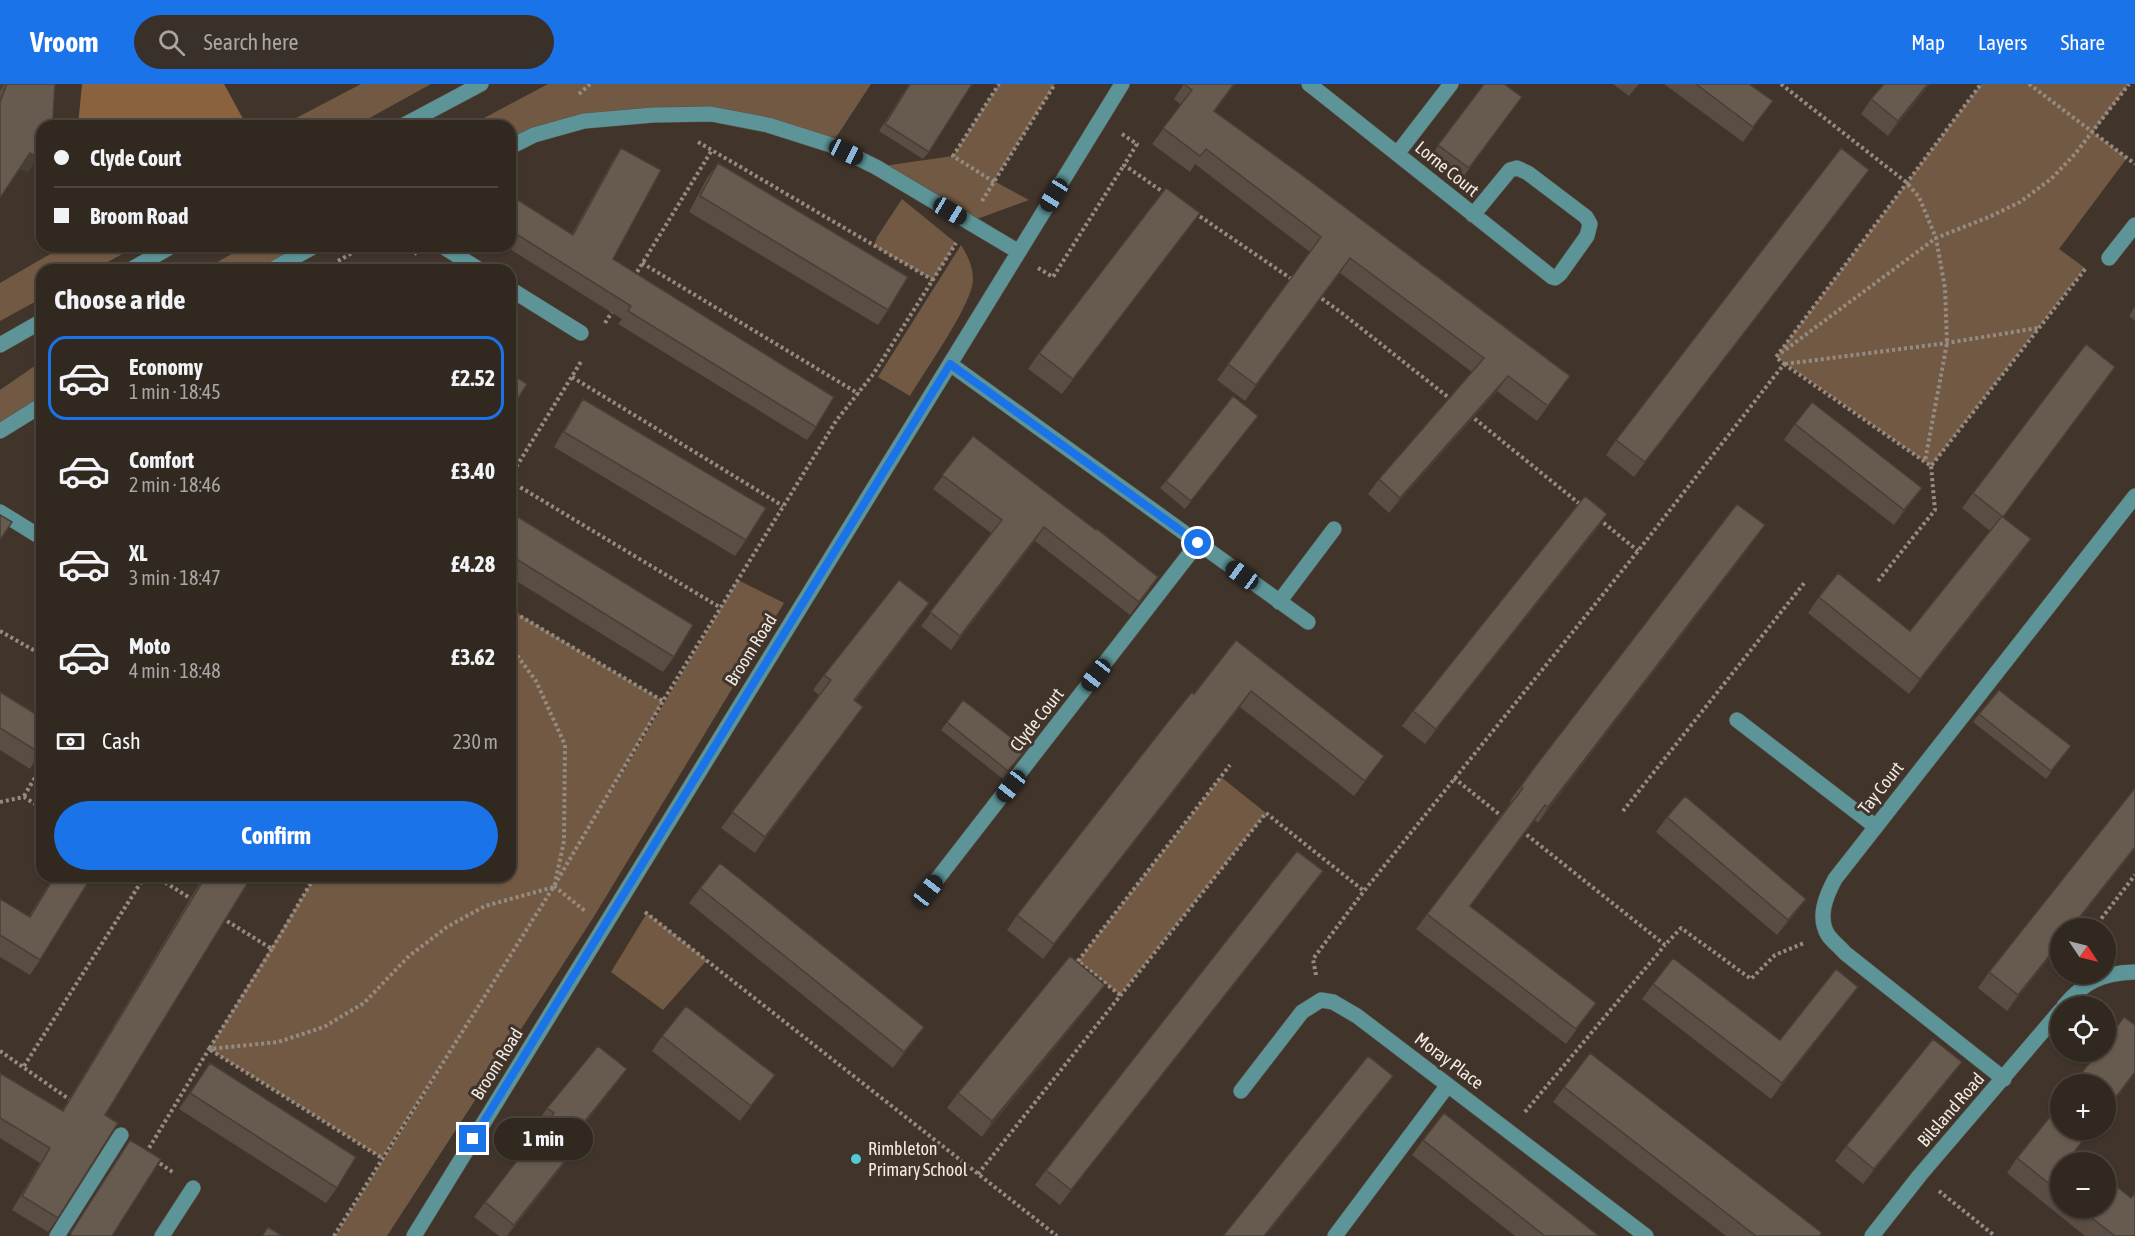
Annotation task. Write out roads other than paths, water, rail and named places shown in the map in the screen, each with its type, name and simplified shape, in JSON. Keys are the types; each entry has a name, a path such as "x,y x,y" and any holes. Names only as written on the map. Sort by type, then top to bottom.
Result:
{"street":[{"path":"413,120 481,84"},
{"name":"Broom Road","path":"414,1236 1122,84"},
{"path":"1397,154 1451,84"},
{"name":"Lorne Court","path":"1317,86 1397,154 1552,277 1555,278 1560,274 1587,236 1590,224 1586,217 1528,173 1516,168 1510,170 1473,214"},
{"path":"516,144 534,135 584,121 653,115 711,114 768,125 831,145 876,167 1018,254"},
{"path":"2109,258 2135,225"},
{"path":"140,264 162,252"},
{"path":"283,264 304,252"},
{"path":"451,252 470,264"},
{"path":"516,293 581,333"},
{"path":"0,345 36,324"},
{"path":"950,364 1308,622"},
{"path":"0,430 36,409"},
{"name":"Tay Court","path":"2004,1079 1845,953 1828,935 1822,914 1835,879 2135,496"},
{"path":"0,512 36,534"},
{"path":"1278,602 1334,529"},
{"name":"Clyde Court","path":"928,891 1198,543"},
{"path":"1737,720 1876,826"},
{"path":"2073,996 2098,978 2135,972"},
{"name":"Moray Place","path":"1241,1091 1302,1012 1321,1000 1333,1002 1357,1016 1509,1131 1636,1233"},
{"name":"Bilsland Road","path":"1872,1236 1920,1175 2050,1023"},
{"path":"1335,1236 1448,1085"},
{"path":"57,1236 121,1135"},
{"path":"162,1236 193,1188"}],"place":[{"name":"Rimbleton Primary School","path":"856,1159"}]}
